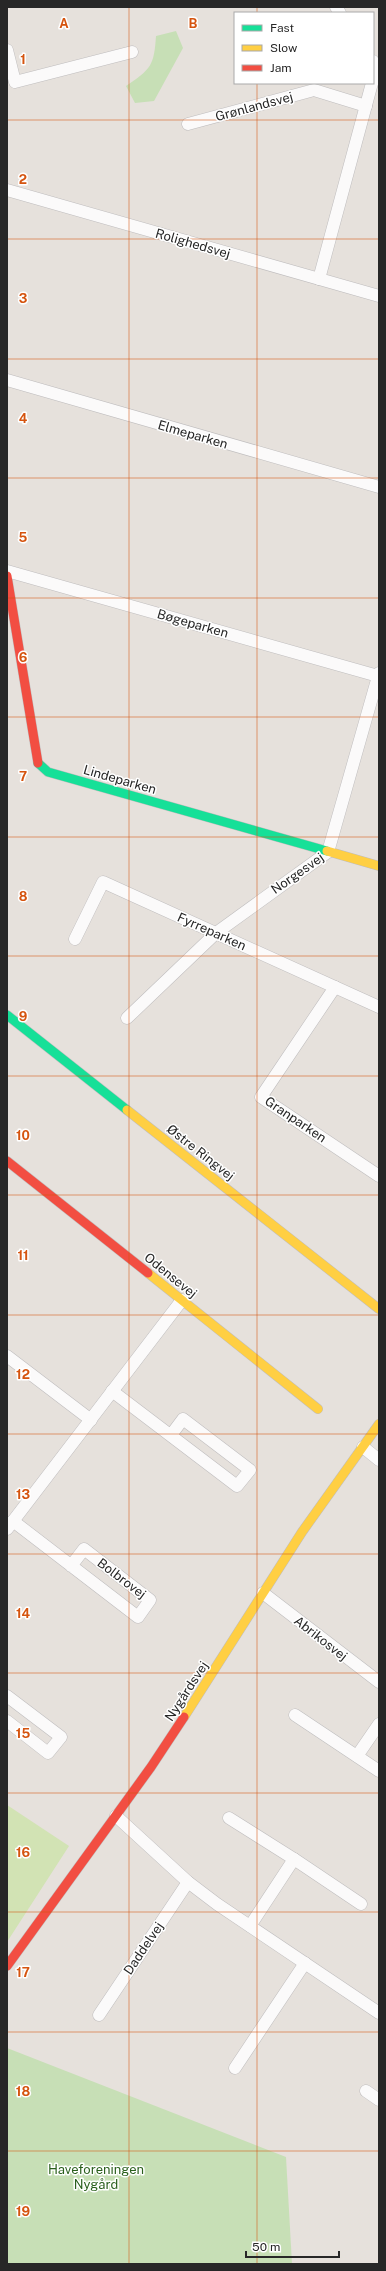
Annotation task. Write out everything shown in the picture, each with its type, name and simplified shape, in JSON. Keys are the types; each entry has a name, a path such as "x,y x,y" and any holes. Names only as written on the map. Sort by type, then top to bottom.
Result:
{"street":[{"path":"7,50 15,82 132,52"},
{"path":"374,62 377,67 374,78"},
{"path":"319,279 372,84"},
{"name":"Grønlandsvej","path":"188,124 314,90 366,106"},
{"name":"Rolighedsvej","path":"7,190 379,296"},
{"name":"Elmeparken","path":"7,380 379,487"},
{"name":"Bøgeparken","path":"7,571 378,674"},
{"name":"Lindeparken","path":"7,576 37,762 48,772 379,866"},
{"name":"Norgesvej","path":"127,1018 216,933 328,852 378,674"},
{"name":"Fyrreparken","path":"75,939 103,882 379,1007"},
{"name":"Granparken","path":"335,987 261,1096 379,1176"},
{"name":"Østre Ringvej","path":"7,1015 379,1309"},
{"name":"Odensevej","path":"7,1161 318,1409"},
{"name":"Bolbrovej","path":"71,1566 84,1549 150,1600 138,1617 71,1566 10,1525 182,1300"},
{"path":"7,1356 91,1420"},
{"path":"112,1391 237,1486 250,1470 183,1419 170,1435"},
{"name":"Nygårdsvej","path":"7,1966 116,1816 215,1670 302,1532 379,1424"},
{"path":"363,1447 379,1460"},
{"name":"Abrikosvej","path":"263,1593 379,1682"},
{"path":"7,1696 61,1737 48,1753 7,1721"},
{"path":"295,1715 379,1771"},
{"path":"357,1756 379,1724"},
{"path":"116,1816 188,1882 217,1904 379,2013"},
{"path":"229,1818 361,1904"},
{"path":"250,1926 294,1859"},
{"name":"Daddelvej","path":"99,2015 188,1882"},
{"path":"235,2068 305,1963"},
{"path":"366,2091 379,2100"}],"green space":[{"path":"176,31 183,48 154,101 135,103 126,86 146,71 150,66 154,54 156,36"},
{"path":"7,1805 69,1846 7,1942"},
{"name":"Haveforeningen Nygård","path":"7,2048 286,2157 292,2264 7,2264"}],"traffic: fast":[{"path":"38,763 48,772 327,851"},
{"path":"7,1015 127,1110"}],"traffic: slow":[{"path":"327,851 379,866"},
{"path":"127,1110 379,1309"},
{"path":"148,1273 318,1409"},
{"path":"184,1717 302,1532 379,1424"}],"traffic: jam":[{"path":"7,576 38,763"},
{"path":"7,1161 148,1273"},
{"path":"7,1966 151,1767 184,1717"}]}
